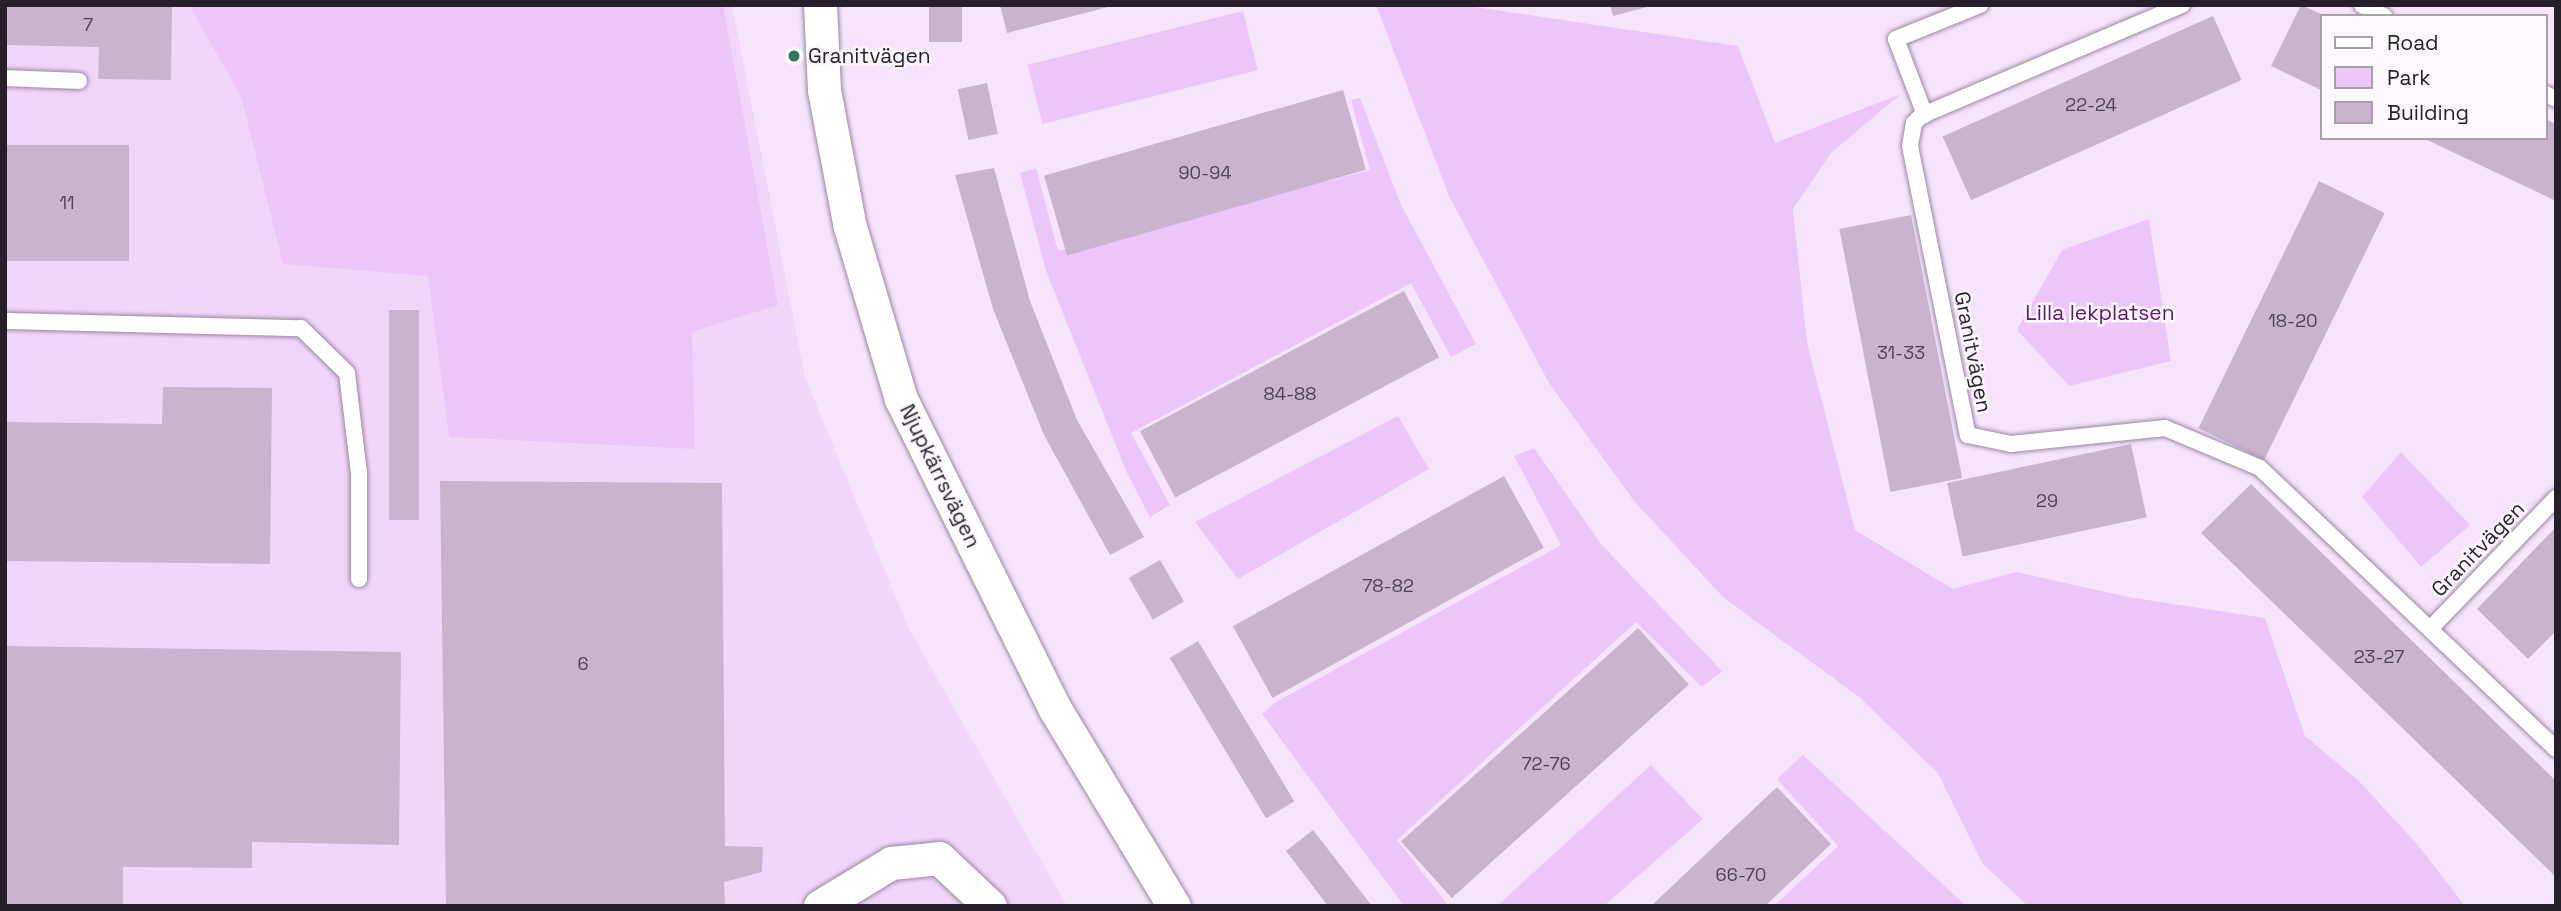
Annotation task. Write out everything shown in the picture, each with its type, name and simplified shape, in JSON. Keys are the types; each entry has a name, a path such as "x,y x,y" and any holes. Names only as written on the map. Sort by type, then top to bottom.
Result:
{"street":[{"name":"Njupkärrsvägen","path":"820,5 824,90 850,227 901,399 1055,709 1174,906"},
{"path":"820,906 891,863 939,858 989,906"}],"lane":[{"path":"1980,5 1896,39 1925,114 2182,5"},
{"path":"2362,5 2380,14"},
{"path":"5,78 79,81"},
{"name":"Granitvägen","path":"1925,114 1914,123 1910,146 1968,435 2011,444 2165,428 2260,468 2556,749"},
{"path":"5,321 301,328 347,373 359,473 359,579"},
{"name":"Granitvägen","path":"2430,629 2556,498"}],"shaded area":[{"path":"5,5 732,5 805,377 908,627 1067,906 5,906"}],"green space":[{"path":"189,5 723,5 778,305 692,332 695,449 449,437 428,276 283,264 241,96"},
{"path":"1376,5 1462,5 1738,46 1775,143 1901,94 1831,153 1793,209 1807,343 1855,530 1953,589 2016,572 2128,597 2265,618 2305,736 2358,780 2417,844 2465,906 2028,906 1982,863 1938,773 1859,697 1723,597 1634,501 1549,383 1449,196"},
{"path":"1243,11 1258,70 1042,124 1028,65"},
{"path":"1360,98 1401,205 1476,344 1451,357 1411,283 1131,433 1170,505 1150,517 1127,473 1046,271 1020,173 1036,168 1058,251 1370,170 1351,100"},
{"name":"Lilla lekplatsen","path":"2149,219 2171,361 2069,386 2017,330 2062,250"},
{"path":"1398,416 1429,469 1238,579 1195,522"},
{"path":"1534,448 1601,544 1722,671 1702,687 1636,622 1397,840 1449,906 1404,906 1262,714 1276,702 1561,545 1514,456"},
{"path":"2401,452 2470,525 2421,567 2362,497"},
{"path":"1803,755 1966,906 1774,906 1838,846 1777,779"},
{"path":"1651,765 1703,819 1604,906 1497,906"}],"building":[{"path":"5,5 172,5 171,80 98,79 99,47 5,45"},
{"path":"929,5 962,5 962,42 929,42"},
{"path":"1000,5 1112,5 1112,6 1007,33"},
{"path":"1610,5 1651,5 1651,6 1613,16"},
{"path":"2301,5 2321,14 2320,90 2271,66"},
{"path":"2213,16 2241,80 1971,200 1943,136"},
{"path":"987,83 998,134 968,140 958,89"},
{"path":"1343,90 1366,170 1067,256 1044,176"},
{"path":"2547,120 2556,124 2556,201 2427,140 2547,140"},
{"path":"5,145 129,145 129,261 5,261"},
{"path":"994,168 1030,301 1077,420 1144,537 1110,555 1044,435 993,309 955,175"},
{"path":"2319,181 2385,213 2264,460 2198,428"},
{"path":"1911,215 1962,478 1890,492 1839,229"},
{"path":"1404,291 1439,357 1175,498 1140,431"},
{"path":"389,310 419,310 419,520 389,520"},
{"path":"163,387 272,388 270,564 5,561 5,422 162,424"},
{"path":"2131,444 2147,517 1963,556 1947,483"},
{"path":"1504,476 1544,548 1273,698 1233,626"},
{"path":"440,481 722,483 725,846 763,847 762,872 724,882 725,905 446,906"},
{"path":"2251,484 2556,781 2556,877 2201,533"},
{"path":"2556,527 2556,631 2528,659 2477,609"},
{"path":"1160,560 1184,602 1153,620 1129,578"},
{"path":"1638,628 1689,684 1452,898 1401,841"},
{"path":"1198,641 1294,801 1266,818 1170,658"},
{"path":"5,646 401,652 399,845 252,842 252,868 123,867 123,906 5,906"},
{"path":"1777,787 1831,844 1765,906 1651,906"},
{"path":"1313,830 1372,906 1328,906 1286,851"}],"place":[{"name":"Granitvägen","path":"794,56"}]}
